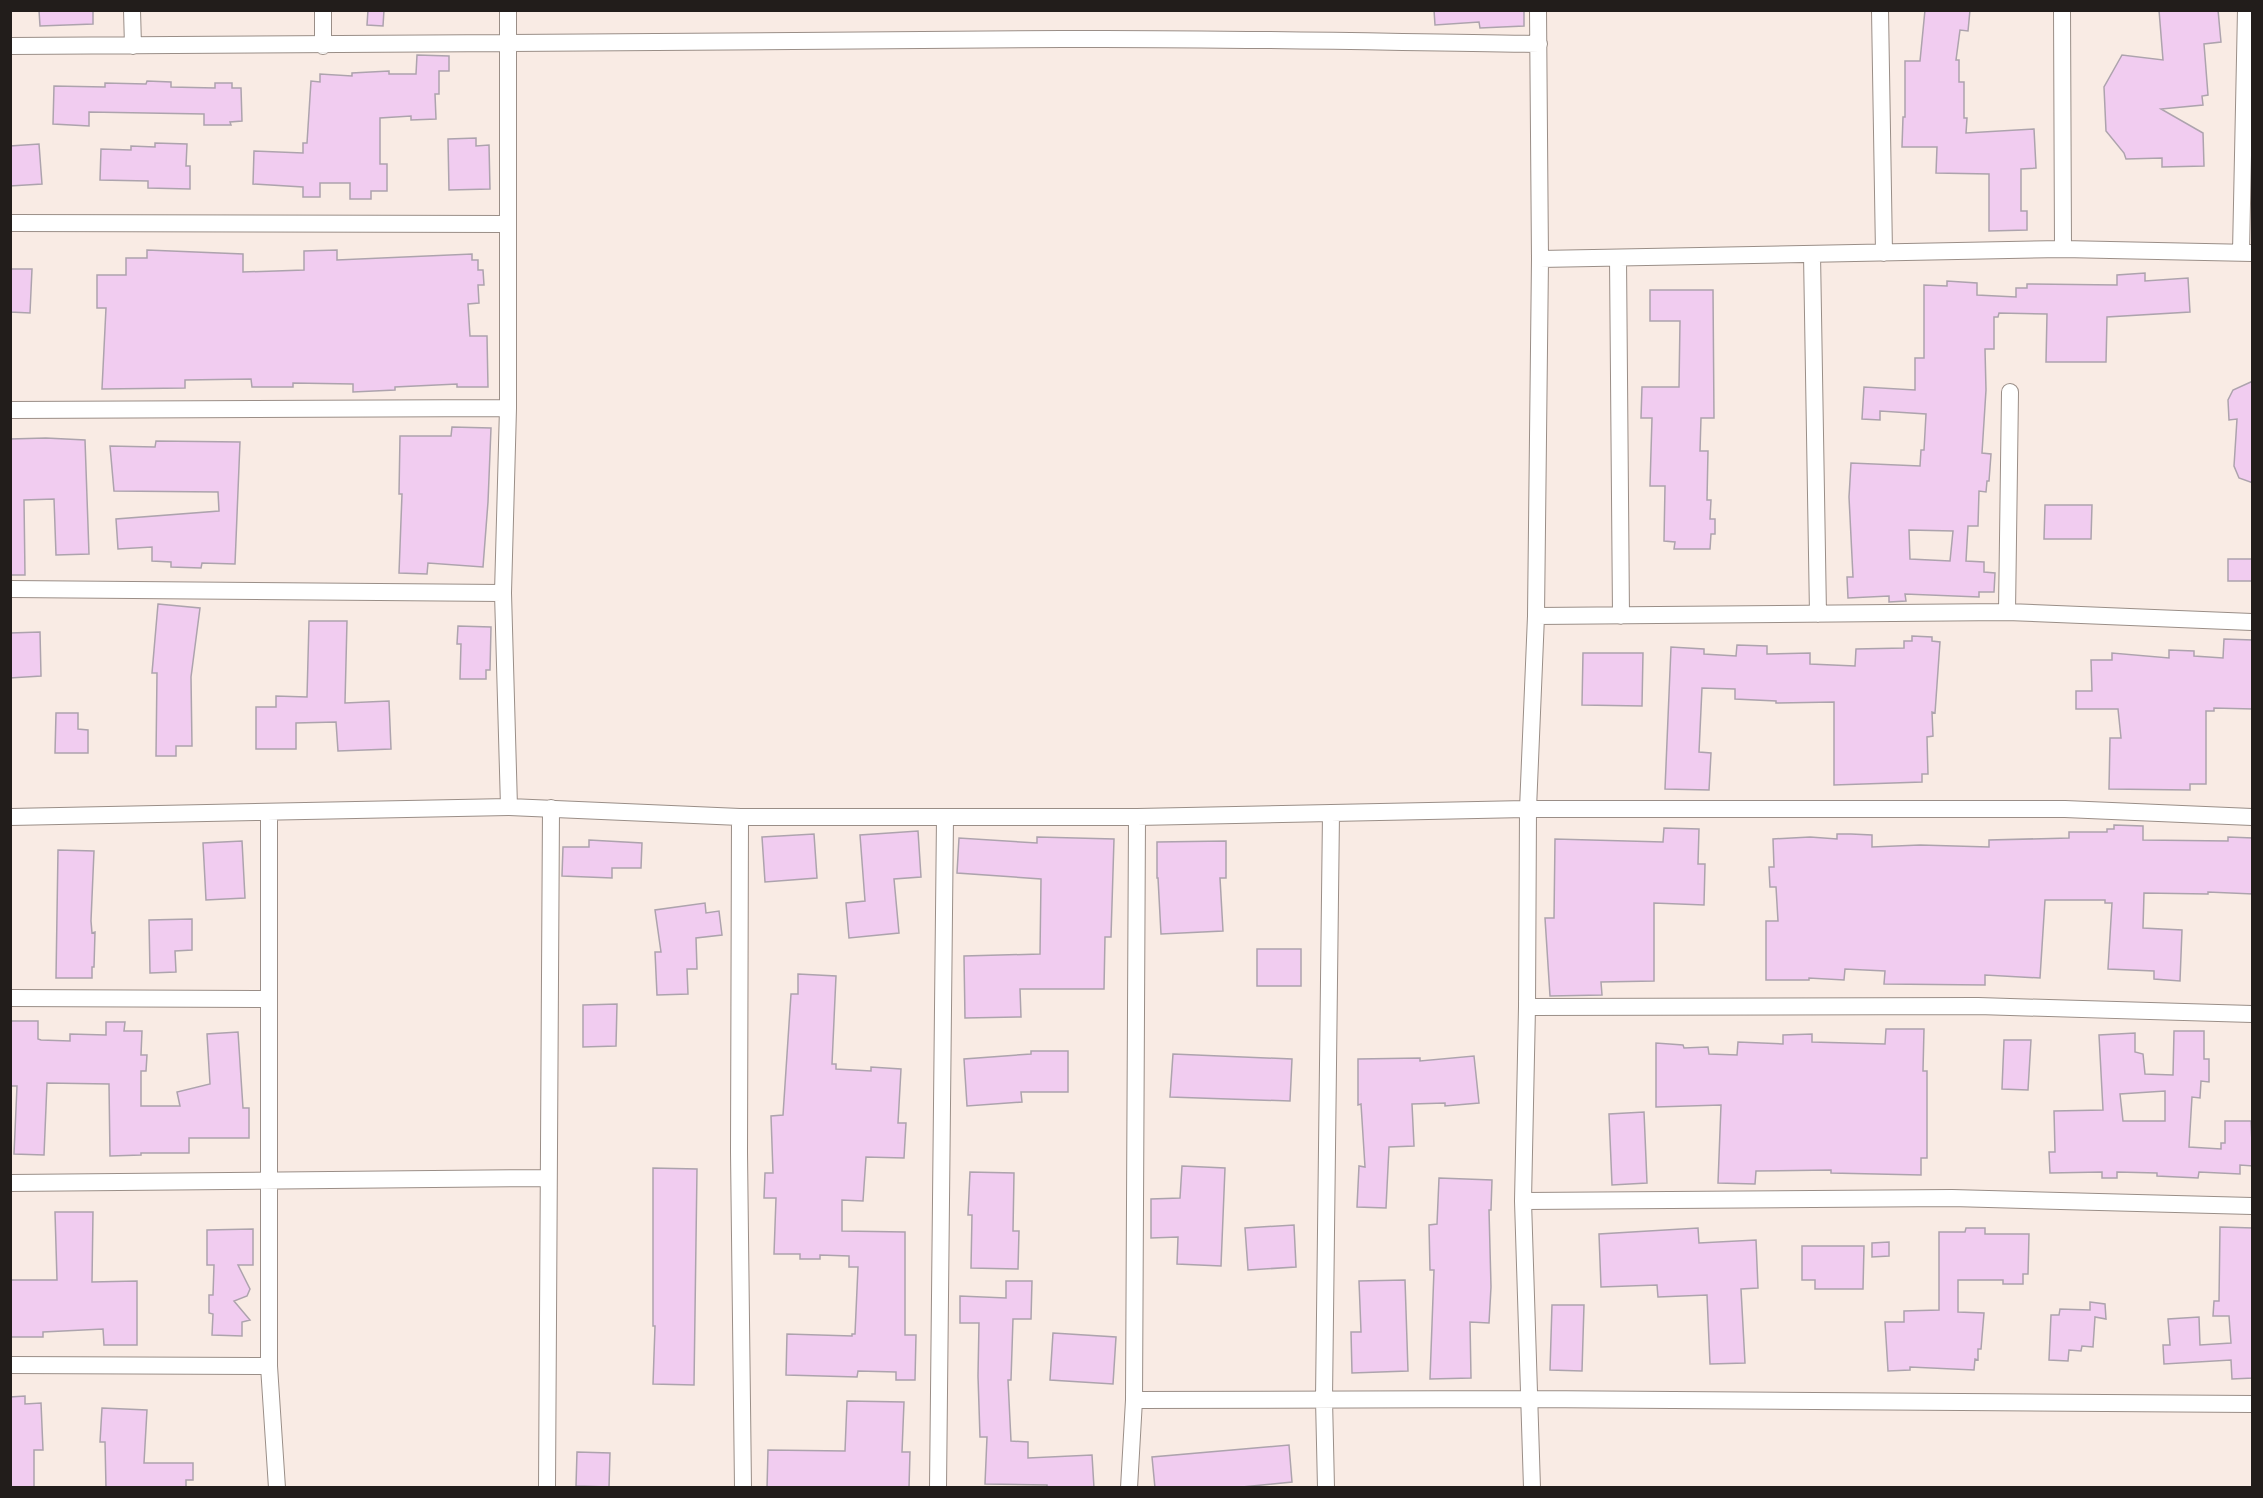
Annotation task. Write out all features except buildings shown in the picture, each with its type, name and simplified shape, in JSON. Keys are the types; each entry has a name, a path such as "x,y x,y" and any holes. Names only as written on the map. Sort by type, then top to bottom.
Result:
{"street":[{"path":"132,10 133,46"},
{"path":"322,10 323,46"},
{"path":"508,10 508,408 503,593 509,807"},
{"path":"1532,1488 1523,1201 1528,809 1536,616 1540,259 1538,10"},
{"path":"1880,10 1884,253"},
{"path":"2062,10 2062,249"},
{"path":"1540,259 2062,249 2247,253 2246,10"},
{"path":"10,46 323,46 1079,39 1539,44"},
{"path":"10,223 508,224"},
{"path":"1812,254 1818,614"},
{"path":"1618,258 1621,616"},
{"path":"2007,612 2010,392"},
{"path":"10,410 508,408"},
{"path":"10,588 503,593"},
{"path":"1536,616 2007,612 2253,622"},
{"path":"10,817 509,807 740,817 1137,817 1528,809 2065,809 2253,817"},
{"path":"548,1488 550,808"},
{"path":"269,812 269,1366 277,1488"},
{"path":"1326,1488 1324,1399 1330,813"},
{"path":"740,817 739,1152 743,1488"},
{"path":"938,1488 945,817"},
{"path":"1130,1488 1134,1400 1137,817"},
{"path":"10,998 269,999"},
{"path":"1527,1007 1978,1006 2253,1014"},
{"path":"10,1183 548,1178"},
{"path":"1523,1201 1952,1198 2253,1206"},
{"path":"10,1365 269,1366"},
{"path":"1134,1400 1530,1399 2253,1404"}]}
